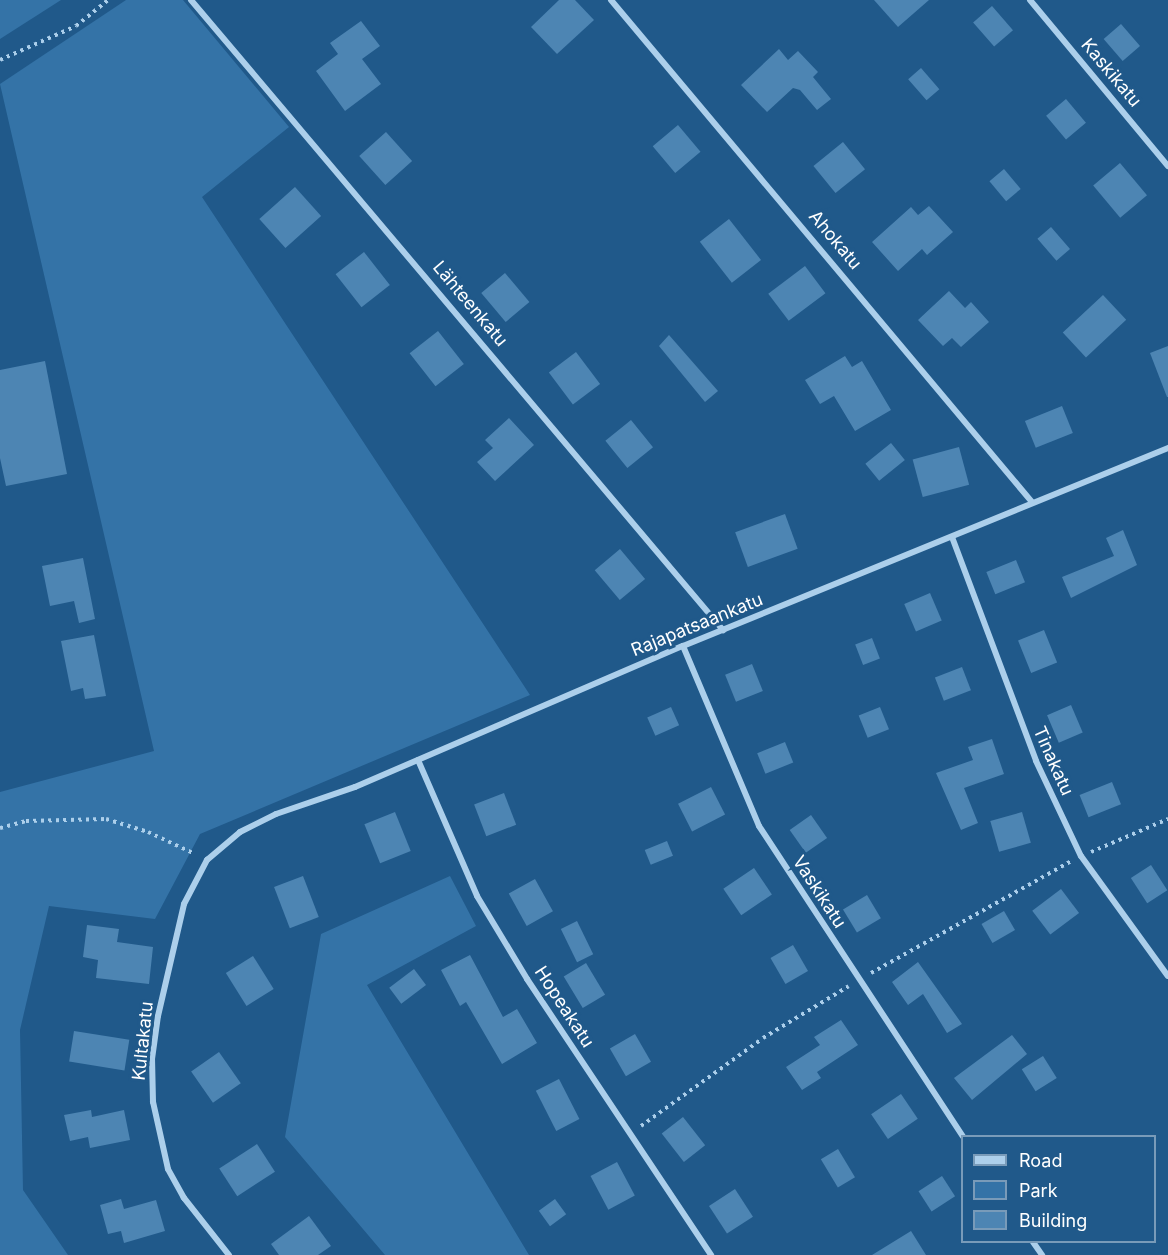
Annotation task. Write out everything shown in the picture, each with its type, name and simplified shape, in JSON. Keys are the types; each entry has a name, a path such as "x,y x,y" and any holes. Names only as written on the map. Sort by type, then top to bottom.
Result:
{"street":[{"name":"Lähteenkatu","path":"191,0 723,630"},
{"name":"Ahokatu","path":"611,0 1032,502"},
{"name":"Kaskikatu","path":"1030,0 1168,166"},
{"name":"Rajapatsaankatu","path":"240,832 418,760 683,646 1168,448"},
{"name":"Tinakatu","path":"952,537 1036,761 1081,856 1168,976"},
{"name":"Vaskikatu","path":"683,646 759,826 858,981 962,1135"},
{"name":"Hopeakatu","path":"418,760 477,896 527,979 711,1255"},
{"name":"Kultakatu","path":"230,1255 184,1198 168,1169 153,1102 152,1059 158,1016 184,904 207,860 240,832"}],"path":[{"path":"0,60 76,26 108,0"},
{"path":"0,828 26,821 106,819 148,832 207,860"},
{"path":"630,1134 763,1038 858,981 1081,856 1168,819"}],"green space":[{"path":"0,0 61,0 0,39"},
{"path":"126,0 183,0 289,127 202,197 530,695 200,834 155,919 49,906 20,1030 23,1190 68,1255 0,1255 0,792 154,751 0,84"},
{"path":"450,876 476,926 367,985 529,1255 385,1255 285,1137 321,934"}],"building":[{"path":"559,0 575,0 594,20 557,54 531,27"},
{"path":"874,0 929,0 898,27"},
{"path":"992,6 1013,30 994,47 973,22"},
{"path":"361,21 380,46 362,59 381,84 345,111 316,71 338,54 330,43"},
{"path":"1121,24 1140,46 1123,61 1104,39"},
{"path":"779,49 788,60 798,51 818,72 813,77 831,99 817,110 800,90 793,88 767,112 741,85"},
{"path":"921,68 939,89 927,100 908,79"},
{"path":"1066,99 1086,123 1066,139 1046,116"},
{"path":"678,125 700,152 675,173 653,146"},
{"path":"386,132 412,161 385,185 359,156"},
{"path":"843,142 865,169 835,193 813,166"},
{"path":"1120,163 1147,195 1120,218 1093,185"},
{"path":"1004,169 1021,189 1006,201 989,181"},
{"path":"295,187 321,216 285,248 259,219"},
{"path":"929,206 953,232 927,255 922,249 898,271 872,242 911,207 918,215"},
{"path":"729,219 761,260 732,283 700,242"},
{"path":"1051,227 1070,249 1056,261 1037,239"},
{"path":"364,252 390,285 361,307 336,274"},
{"path":"805,266 825,293 789,321 768,294"},
{"path":"505,273 529,302 506,322 481,293"},
{"path":"949,291 965,308 971,302 989,322 961,347 952,338 943,346 918,320"},
{"path":"1103,295 1126,320 1086,357 1063,333"},
{"path":"438,331 464,364 435,386 410,353"},
{"path":"669,335 718,391 705,402 659,346"},
{"path":"1168,346 1168,397 1167,397 1150,353"},
{"path":"576,352 600,384 573,404 549,372"},
{"path":"845,356 852,367 862,361 891,410 855,431 834,396 820,404 805,380"},
{"path":"45,361 67,474 6,486 0,458 0,370"},
{"path":"1062,406 1073,433 1036,448 1025,421"},
{"path":"509,418 534,445 495,481 477,462 493,448 485,440"},
{"path":"631,420 653,447 627,468 605,441"},
{"path":"891,443 905,460 879,481 865,464"},
{"path":"959,447 969,485 923,497 913,459"},
{"path":"785,514 798,549 748,567 735,532"},
{"path":"1123,530 1137,565 1071,598 1062,577 1114,556 1106,538"},
{"path":"620,549 645,579 620,600 595,570"},
{"path":"83,558 95,619 79,623 74,601 50,606 42,566"},
{"path":"1016,560 1025,582 995,594 986,572"},
{"path":"930,593 942,621 916,632 904,604"},
{"path":"1044,630 1057,662 1031,673 1018,640"},
{"path":"94,635 106,696 85,699 83,688 71,691 61,641"},
{"path":"872,638 880,659 863,665 855,644"},
{"path":"752,664 763,691 736,702 725,675"},
{"path":"962,667 971,690 944,701 935,677"},
{"path":"1071,705 1083,733 1059,743 1047,715"},
{"path":"671,707 679,725 655,736 647,718"},
{"path":"880,707 889,729 868,738 859,716"},
{"path":"992,739 1004,774 964,788 978,823 961,830 936,773 973,760 968,747"},
{"path":"785,742 793,762 765,774 757,753"},
{"path":"1112,782 1121,804 1089,817 1080,795"},
{"path":"711,787 725,815 692,831 678,804"},
{"path":"504,793 516,825 486,836 474,804"},
{"path":"395,812 411,851 380,863 364,824"},
{"path":"1022,812 1031,843 999,852 990,821"},
{"path":"811,815 827,838 806,853 790,830"},
{"path":"667,841 673,856 651,865 645,850"},
{"path":"1151,865 1167,890 1147,903 1131,878"},
{"path":"754,868 772,895 741,915 723,889"},
{"path":"303,876 319,917 290,928 274,887"},
{"path":"535,879 553,911 527,926 509,894"},
{"path":"1061,889 1079,913 1050,935 1032,911"},
{"path":"867,895 881,918 857,933 843,909"},
{"path":"1004,911 1015,930 992,943 981,924"},
{"path":"577,921 593,954 577,962 561,929"},
{"path":"87,925 119,929 117,942 153,947 149,984 96,978 98,960 83,957"},
{"path":"793,945 808,971 785,984 770,958"},
{"path":"470,955 503,1017 517,1009 537,1043 502,1064 466,1002 460,1006 441,970"},
{"path":"253,956 274,989 247,1006 226,973"},
{"path":"918,962 962,1024 947,1033 923,994 908,1005 892,982"},
{"path":"586,963 605,995 583,1008 564,976"},
{"path":"414,969 426,985 401,1004 389,988"},
{"path":"841,1020 858,1045 817,1072 821,1078 802,1090 786,1067 820,1045 814,1037"},
{"path":"74,1031 129,1040 124,1070 69,1062"},
{"path":"635,1034 651,1062 626,1076 610,1048"},
{"path":"1012,1035 1027,1054 972,1100 954,1078"},
{"path":"219,1052 241,1083 213,1103 191,1072"},
{"path":"1043,1056 1057,1078 1036,1091 1022,1069"},
{"path":"559,1079 579,1119 556,1131 536,1091"},
{"path":"901,1094 918,1119 888,1139 871,1114"},
{"path":"91,1110 92,1117 124,1110 130,1140 90,1148 88,1137 70,1141 64,1115"},
{"path":"683,1117 705,1145 684,1162 662,1134"},
{"path":"257,1144 275,1172 237,1196 219,1169"},
{"path":"838,1149 855,1177 838,1188 821,1159"},
{"path":"617,1162 635,1196 608,1210 591,1176"},
{"path":"942,1176 955,1196 932,1211 919,1191"},
{"path":"735,1189 753,1217 727,1234 709,1206"},
{"path":"121,1199 124,1209 156,1200 165,1231 124,1243 121,1231 108,1234 100,1205"},
{"path":"555,1199 566,1214 550,1226 539,1211"},
{"path":"309,1216 331,1246 318,1255 279,1255 271,1244"},
{"path":"911,1231 926,1255 872,1255"}]}
